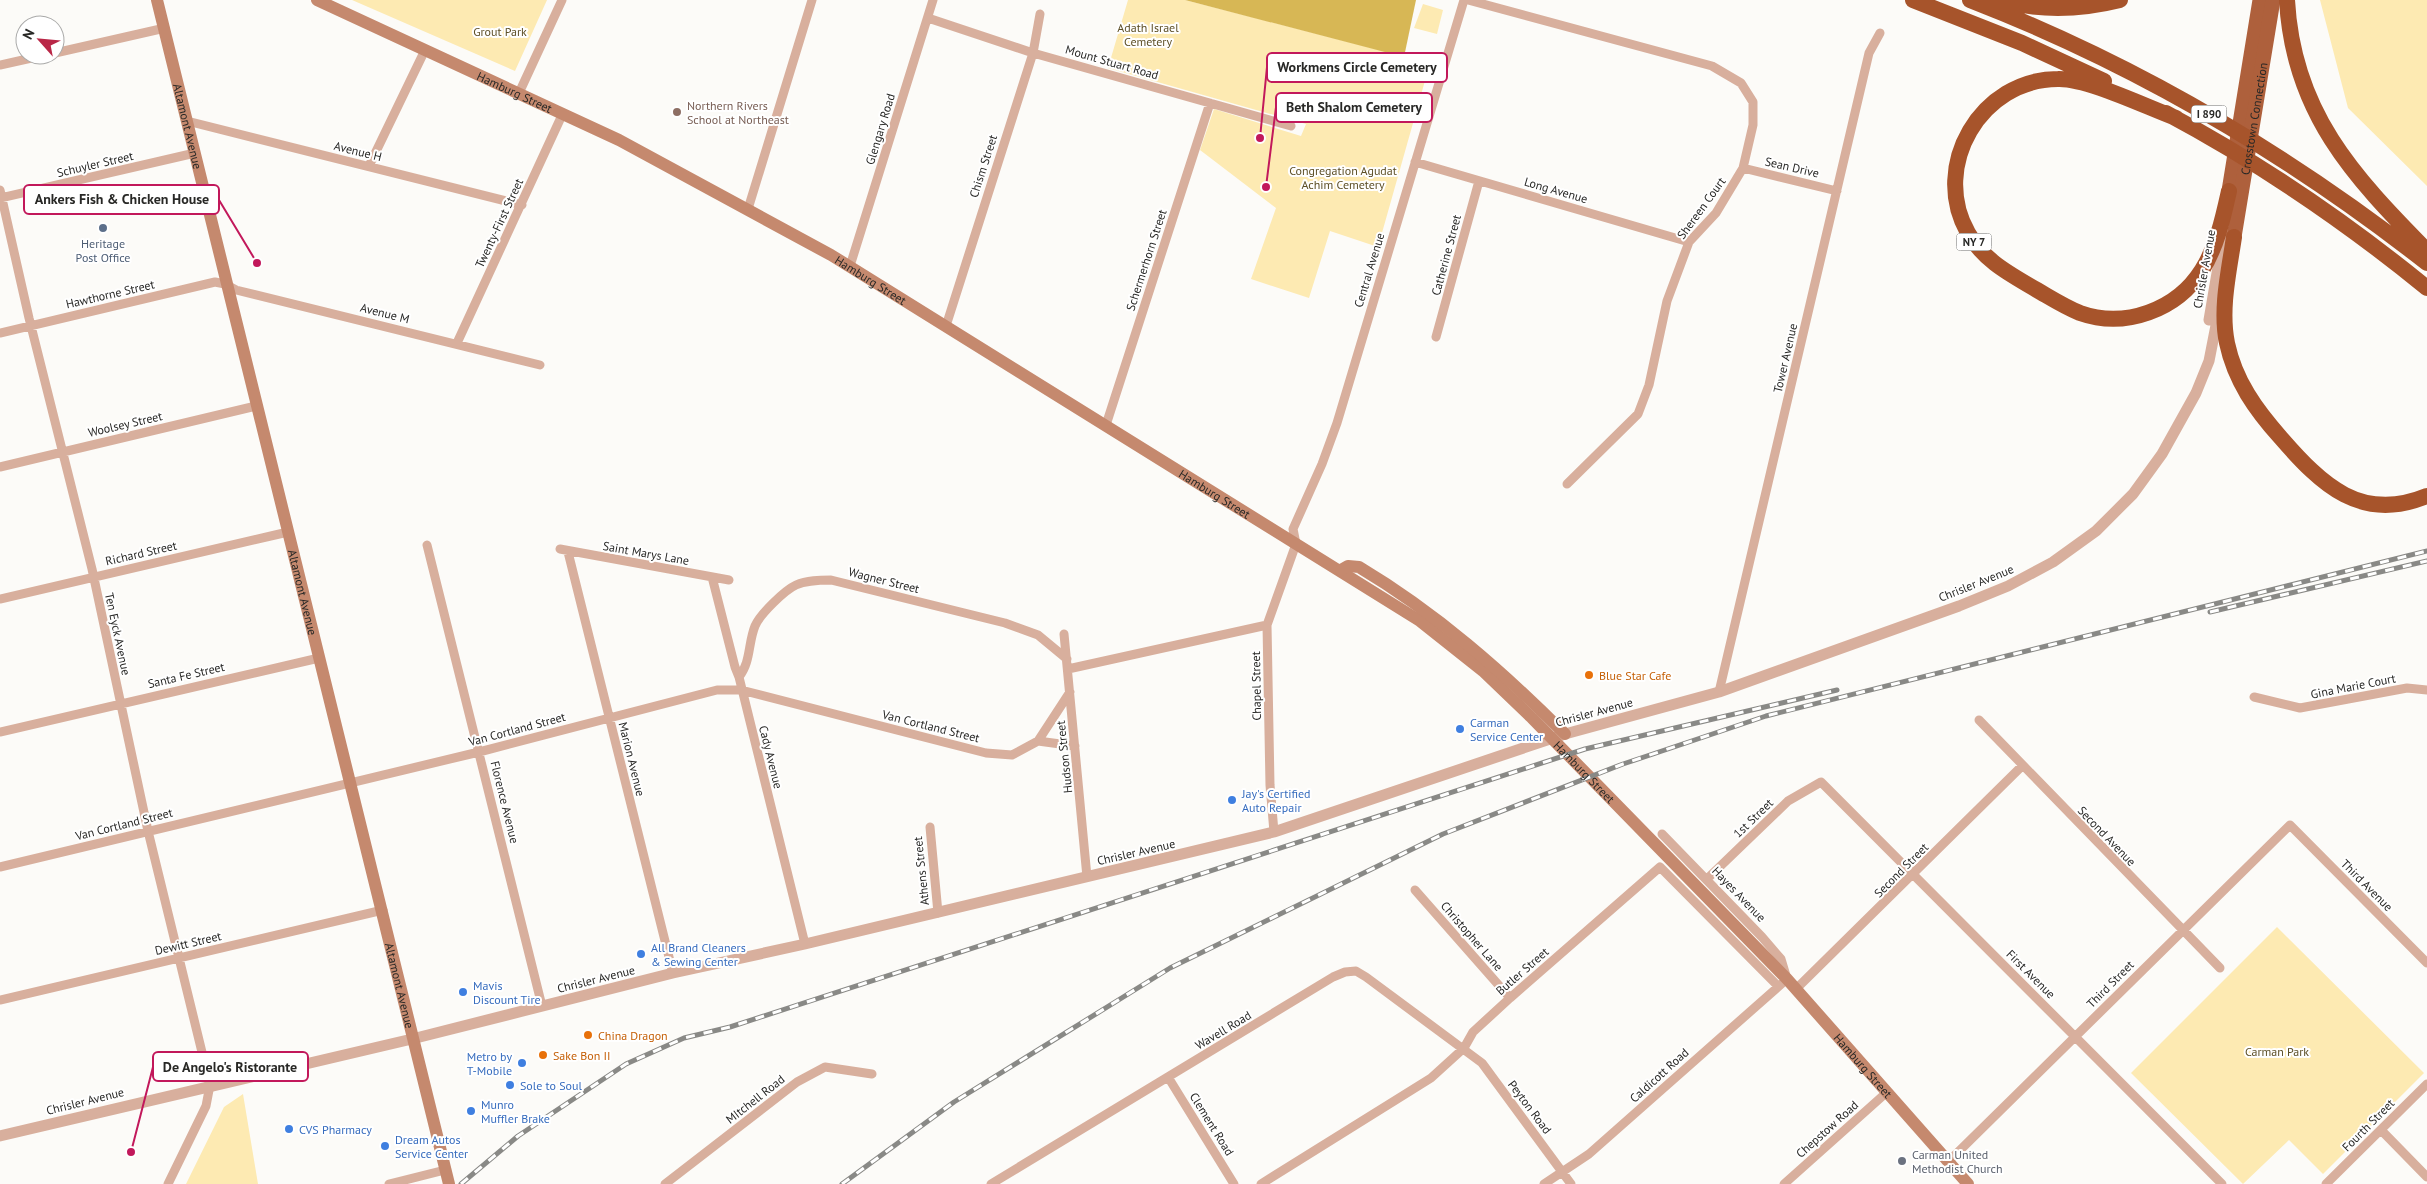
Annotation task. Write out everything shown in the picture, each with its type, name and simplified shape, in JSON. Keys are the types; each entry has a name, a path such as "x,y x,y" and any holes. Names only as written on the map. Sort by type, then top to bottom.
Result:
{"highway":[{"name":"I 890","path":"1913,0 2053,57 2176,118 2287,185 2427,288"},
{"name":"I 890","path":"1970,0 2070,42 2186,101 2297,169 2369,219 2427,263"},
{"path":"1999,0 2055,8 2093,6 2120,0"},
{"name":"Crosstown Connection","path":"2250,104 2260,0"},
{"name":"Crosstown Connection","path":"2234,237 2235,195 2250,104 2273,0"},
{"path":"2287,0 2297,64 2310,99 2327,134 2361,181 2427,251"},
{"name":"NY 7","path":"2176,118 2072,80 2048,79 2012,90 1989,106 1979,116 1959,152 1954,180 1956,203 1962,223 1986,256 2014,276 2082,313 2110,319 2124,319 2162,307 2175,299 2194,281 2214,244 2235,195"},
{"path":"2234,237 2226,301 2225,330 2235,370 2257,409 2314,475 2337,492 2362,502 2376,504 2404,503 2427,496"},
{"path":"2392,261 2427,296"}],"main road":[{"name":"Altamont Avenue","path":"157,0 256,406 383,910 412,1039 449,1184"},
{"name":"Hamburg Street","path":"317,0 623,142 850,266 1296,544 1341,570 1420,621 1483,671 1532,718 1782,982 1796,989 1968,1184"},
{"path":"1341,570 1348,566 1359,568 1431,614 1489,661 1565,734"}],"street":[{"path":"519,93 562,0"},
{"path":"748,210 812,0"},
{"name":"Glengary Road","path":"850,266 933,0"},
{"name":"Central Avenue","path":"1296,544 1293,529 1322,464 1336,423 1466,0"},
{"name":"Shereen Court","path":"1466,0 1712,66 1741,82 1753,102 1752,125 1743,168 1716,214 1689,242 1667,301 1649,385 1638,414 1567,484"},
{"name":"Chism Street","path":"946,326 1032,53 1040,14"},
{"name":"Mount Stuart Road","path":"928,18 1032,53 1291,126"},
{"path":"65,51 165,28"},
{"name":"Tower Avenue","path":"1719,692 1868,53 1880,33"},
{"path":"369,166 425,50"},
{"path":"0,65 15,62"},
{"name":"Schermerhorn Street","path":"1106,425 1210,104"},
{"name":"Twenty-First Street","path":"457,343 563,113"},
{"name":"Avenue H","path":"187,121 522,205"},
{"name":"Schuyler Street","path":"0,195 195,153"},
{"name":"Long Avenue","path":"1415,162 1689,242"},
{"name":"Sean Drive","path":"1743,168 1836,191"},
{"name":"Catherine Street","path":"1436,336 1479,181"},
{"name":"Ten Eyck Avenue","path":"0,195 30,325 93,576 148,831 210,1085"},
{"name":"Chrisler Avenue","path":"2188,409 2199,376 2235,195"},
{"name":"Chrisler Avenue","path":"0,1136 210,1085 412,1039 673,973 938,913 1274,832 1565,734 1719,692 1986,596 2054,562 2096,530 2133,494 2162,454 2188,409 2209,361 2234,237"},
{"name":"Hawthorne Street","path":"0,332 214,282 226,284"},
{"name":"Avenue M","path":"226,284 236,290 540,364"},
{"name":"Woolsey Street","path":"0,467 256,406"},
{"name":"Richard Street","path":"0,599 288,532"},
{"name":"Chapel Street","path":"1274,832 1270,785 1267,625 1296,544"},
{"name":"Florence Avenue","path":"427,545 542,1006"},
{"name":"Saint Marys Lane","path":"564,550 729,580"},
{"name":"Marion Avenue","path":"564,550 673,973"},
{"name":"Cady Avenue","path":"712,577 739,677 805,944"},
{"name":"Wagner Street","path":"739,677 745,670 755,626 763,613 796,585 817,580 831,580 1005,623 1038,635 1068,664"},
{"path":"1068,664 1267,625"},
{"name":"Hudson Street","path":"1064,634 1087,877"},
{"name":"Santa Fe Street","path":"0,732 319,658"},
{"name":"Gina Marie Court","path":"2254,697 2300,708 2407,688 2427,690"},
{"name":"Van Cortland Street","path":"0,867 479,752 718,690 741,690 986,753 1012,755 1038,741 1070,692"},
{"name":"Second Avenue","path":"1979,720 2220,968"},
{"path":"1038,741 1075,746"},
{"name":"Second Street","path":"1796,989 1914,875 2022,766"},
{"name":"First Avenue","path":"1822,782 2222,1184"},
{"name":"1st Street","path":"1708,879 1788,801 1822,782"},
{"name":"Third Street","path":"1948,1162 2290,825"},
{"name":"Third Avenue","path":"2290,825 2427,963"},
{"name":"Athens Street","path":"930,827 938,913"},
{"name":"Hayes Avenue","path":"1662,834 1708,879 1781,959 1782,982"},
{"name":"Butler Street","path":"1261,1184 1431,1078 1464,1048 1472,1032 1660,867 1782,982"},
{"name":"Christopher Lane","path":"1416,890 1510,998"},
{"name":"Dewitt Street","path":"0,1000 383,910"},
{"name":"Wavell Road","path":"991,1184 1345,972 1356,971 1372,980 1464,1048"},
{"name":"Caldicott Road","path":"1544,1184 1589,1154 1782,982"},
{"name":"Peyton Road","path":"1464,1048 1482,1064 1571,1184"},
{"name":"MItchell Road","path":"665,1184 797,1082 825,1067 872,1074"},
{"name":"Clement Road","path":"1168,1078 1234,1184"},
{"name":"Fourth Street","path":"2326,1184 2427,1084"},
{"path":"168,1184 206,1106 210,1085"},
{"name":"Chepstow Road","path":"1784,1184 1886,1093"},
{"path":"2381,1130 2427,1176"},
{"path":"389,1184 445,1170"}],"green space":[{"name":"Grout Park","path":"352,0 547,0 515,71"},
{"path":"1128,0 1185,0 1430,63 1378,247 1330,231 1309,298 1251,279 1276,208 1200,150 1214,109 1301,136 1306,124 1108,68"},
{"path":"2320,0 2427,0 2427,186 2348,108"},
{"path":"1423,4 1443,10 1437,34 1414,28"},
{"name":"Carman Park","path":"2277,927 2424,1073 2323,1174 2289,1140 2243,1184 2131,1073"},
{"path":"243,1094 258,1184 186,1184 224,1107"}],"shaded area":[{"path":"1185,0 1416,0 1404,57"}],"railway":[{"path":"842,1184 954,1102 1170,968 1443,834 1623,764 1766,716 2427,551"},
{"path":"2210,612 2427,561"},
{"path":"461,1184 518,1136 626,1064 684,1038 730,1027 1585,749 1837,690"}],"place":[{"name":"Northern Rivers School at Northeast","path":"677,112"},
{"name":"Workmens Circle Cemetery","path":"1260,138"},
{"name":"Beth Shalom Cemetery","path":"1266,187"},
{"name":"Heritage Post Office","path":"103,228"},
{"name":"Ankers Fish & Chicken House","path":"257,263"},
{"name":"Blue Star Cafe","path":"1589,675"},
{"name":"Carman Service Center","path":"1460,729"},
{"name":"Jay's Certified Auto Repair","path":"1232,800"},
{"name":"All Brand Cleaners & Sewing Center","path":"641,954"},
{"name":"Mavis Discount Tire","path":"463,992"},
{"name":"China Dragon","path":"588,1035"},
{"name":"Sake Bon II","path":"543,1055"},
{"name":"Metro by T-Mobile","path":"522,1063"},
{"name":"Sole to Soul","path":"510,1085"},
{"name":"Munro Muffler Brake","path":"471,1111"},
{"name":"CVS Pharmacy","path":"289,1129"},
{"name":"Dream Autos Service Center","path":"385,1146"},
{"name":"De Angelo's Ristorante","path":"131,1152"},
{"name":"Carman United Methodist Church","path":"1902,1161"}],"park label":[{"name":"Adath Israel Cemetery","path":"1148,34"},
{"name":"Congregation Agudat Achim Cemetery","path":"1343,177"}]}
